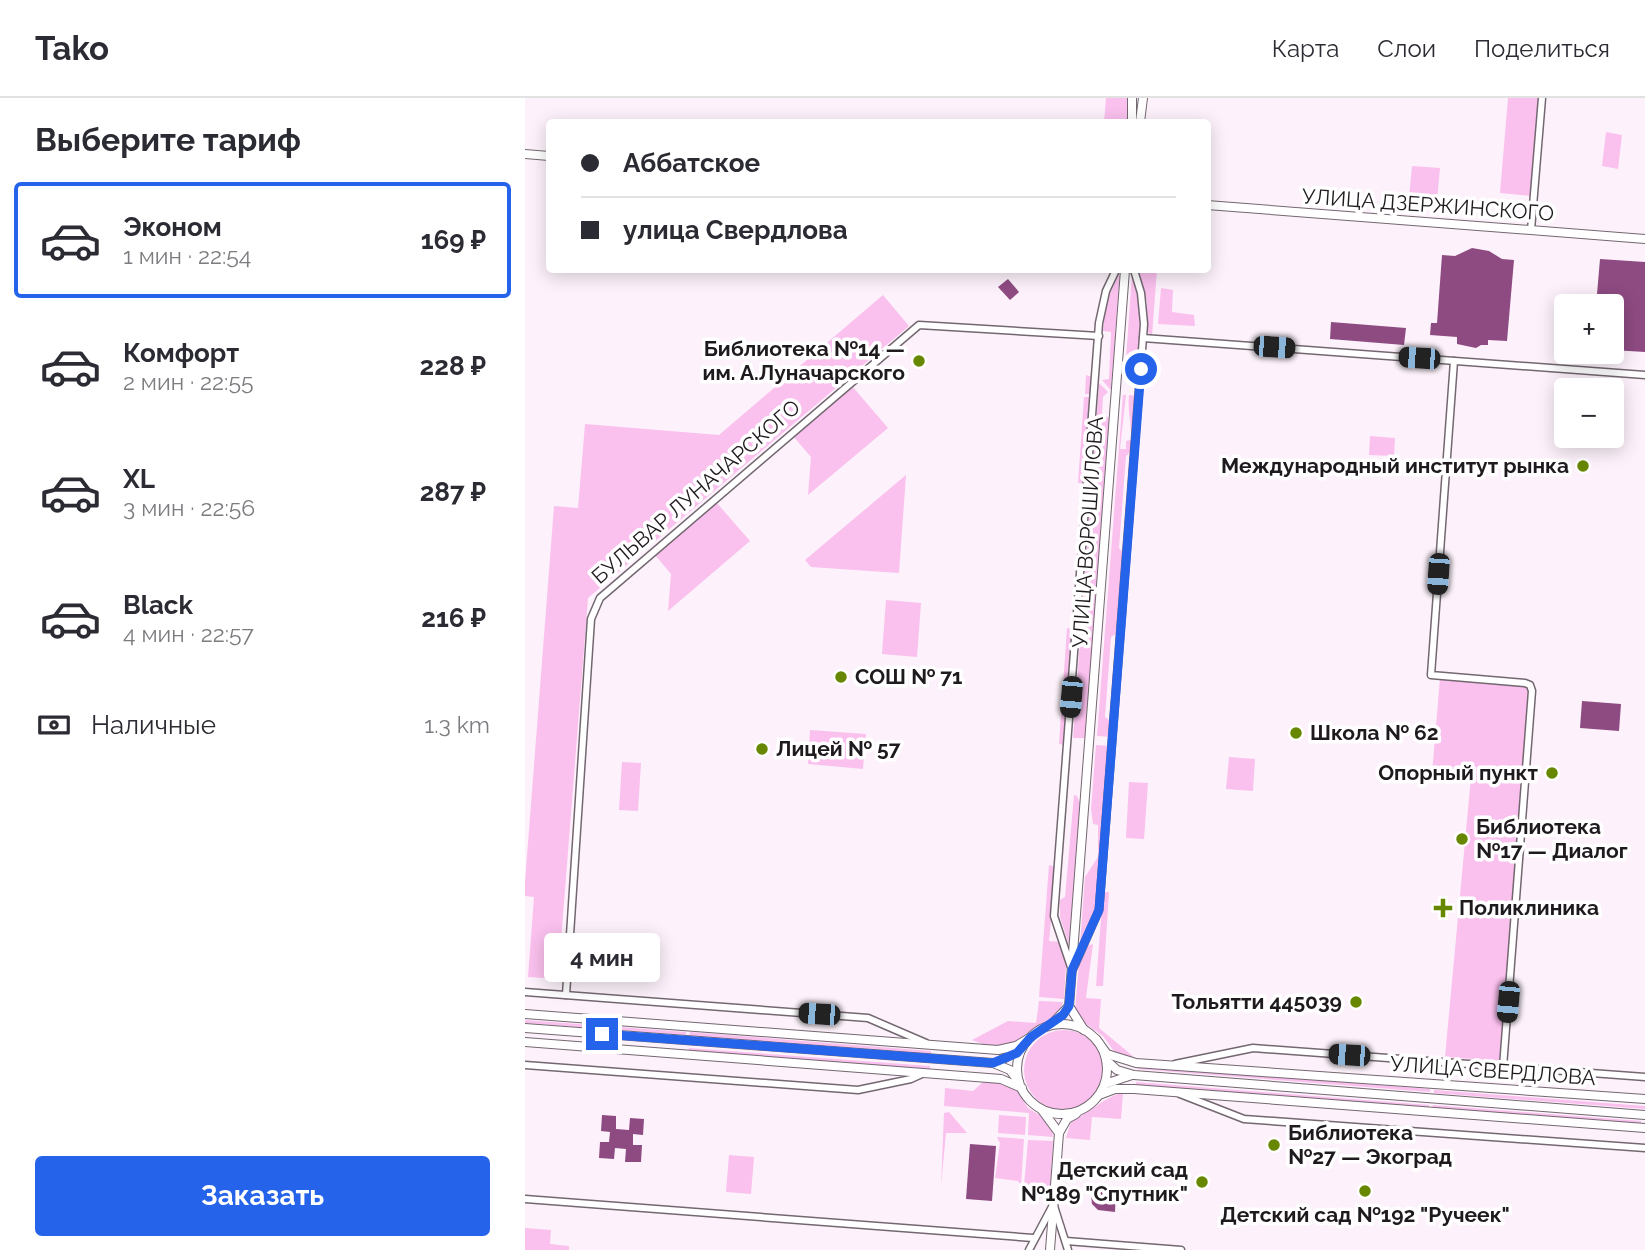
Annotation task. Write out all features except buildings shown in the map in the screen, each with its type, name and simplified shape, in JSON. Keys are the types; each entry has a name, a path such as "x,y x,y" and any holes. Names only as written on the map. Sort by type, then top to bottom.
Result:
{"main road":[{"path":"1132,98 1132,119"},
{"path":"1140,119 1143,98"},
{"path":"525,154 546,156"},
{"name":"УЛИЦА ДЗЕРЖИНСКОГО","path":"1211,205 1645,239"},
{"name":"УЛИЦА ВОРОШИЛОВА","path":"1069,1006 1125,273"},
{"path":"525,1014 998,1050 1016,1046 1057,1021 1069,1006 1084,1030"},
{"path":"1045,1028 1068,1025 1084,1030 1096,1039 1106,1060 1105,1084 1099,1095"},
{"path":"525,1028 993,1063 1010,1070 1050,1117 1059,1133"},
{"path":"1021,1085 1019,1058 1031,1037"},
{"name":"УЛИЦА СВЕРДЛОВА","path":"1096,1039 1107,1054 1117,1059 1169,1065 1645,1100"},
{"path":"525,1042 1001,1079 1021,1085"},
{"path":"993,1063 1006,1059 1024,1046"},
{"name":"УЛИЦА СВЕРДЛОВА","path":"1106,1060 1117,1070 1134,1075 1645,1115"},
{"name":"УЛИЦА СВЕРДЛОВА","path":"1105,1084 1134,1075"},
{"path":"1050,1250 1059,1133 1067,1119 1099,1095 1115,1089 1645,1128"},
{"path":"1039,1107 1061,1114 1081,1110"}],"street":[{"path":"1531,230 1542,98"},
{"path":"1072,970 1054,916 1101,307 1115,273"},
{"path":"1072,970 1099,910 1143,338 1144,309 1135,273"},
{"name":"БУЛЬВАР ЛУНАЧАРСКОГО","path":"566,995 591,619 600,598 919,325 1099,336"},
{"path":"1143,338 1645,376"},
{"path":"1454,361 1431,675 1525,683 1532,691 1503,1067"},
{"path":"525,992 868,1018 927,1044"},
{"path":"1169,1065 1253,1048 1645,1077"},
{"path":"525,1065 858,1090 911,1079 924,1073"},
{"path":"1175,1092 1244,1119 1645,1148"},
{"path":"525,1199 1033,1238"},
{"path":"1029,1250 1033,1238 1054,1204"},
{"path":"1054,1204 1068,1250"},
{"path":"1066,1241 1181,1250"}],"shaded area":[{"path":"1106,98 1128,98 1127,119 1104,119"},
{"path":"1508,98 1538,98 1531,196 1500,193"},
{"path":"1606,132 1622,135 1618,169 1602,166"},
{"path":"1412,166 1440,168 1437,201 1409,198"},
{"path":"1120,273 1111,389 1102,380 1109,379 1111,332 1103,331 1105,304"},
{"path":"1138,273 1157,273 1152,336 1147,331 1147,302"},
{"path":"1132,274 1139,314 1137,382 1132,382 1133,368 1127,367 1126,359"},
{"path":"1161,288 1173,290 1172,312 1194,315 1195,326 1158,324"},
{"path":"883,295 909,326 588,598 558,979 528,977 534,897 525,896 525,882 554,506 578,508 585,424 719,435"},
{"path":"1086,375 1092,377 1085,483 1078,483 1084,397 1089,397 1089,394 1085,394"},
{"path":"1099,383 1108,392 1103,397 1102,413 1109,418 1085,738 1073,738"},
{"path":"852,386 888,428 808,495 811,457 793,436"},
{"path":"1123,395 1126,395 1120,449 1126,449 1126,441 1131,440 1129,395 1136,396 1132,450 1126,456 1119,548 1124,553 1119,632 1111,637 1105,717 1112,722 1111,737 1097,736"},
{"path":"1370,436 1395,438 1394,456 1369,455"},
{"path":"906,475 899,573 811,567 805,560"},
{"path":"716,502 750,541 668,611 671,574 655,555"},
{"path":"886,600 921,603 917,657 882,654"},
{"path":"1067,628 1074,629 1065,745 1059,744"},
{"path":"1440,678 1529,687 1501,1061 1445,1057 1471,777 1432,774"},
{"path":"810,730 866,734 863,769 808,764"},
{"path":"1096,745 1110,746 1096,907 1080,945 1085,877 1098,857 1098,825 1093,824 1091,809"},
{"path":"1229,757 1255,759 1253,791 1226,789"},
{"path":"622,762 641,763 638,811 619,810"},
{"path":"1129,782 1148,783 1144,839 1126,838"},
{"path":"1074,795 1080,803 1069,945 1060,917 1060,900 1065,897"},
{"path":"1049,865 1056,867 1056,870 1049,941 1062,942 1066,964 1064,999 1039,997"},
{"path":"1103,892 1109,892 1103,986 1096,986"},
{"path":"1093,944 1086,998 1101,999 1099,1028 1134,1057 1116,1054 1103,1036 1083,1022 1075,1011 1079,963 1087,946"},
{"path":"1039,1001 1063,1002 1057,1017 1037,1026 1009,1046 988,1046 972,1040 1008,1021 1036,1023"},
{"path":"525,1020 686,1032 686,1035 525,1023"},
{"path":"1064,1030 1079,1033 1092,1042 1101,1055 1104,1070 1101,1085 1092,1098 1079,1107 1064,1110 1049,1107 1036,1098 1027,1085 1024,1070 1027,1055 1036,1042 1049,1033"},
{"path":"690,1032 931,1051 931,1054 689,1036"},
{"path":"689,1048 930,1066 930,1069 688,1051"},
{"path":"1138,1066 1430,1089 1430,1092 1137,1069"},
{"path":"983,1082 1007,1084 1015,1088 1028,1108 1051,1122 1053,1137 1028,1135 1029,1113 944,1106 945,1088 973,1091"},
{"path":"1136,1082 1429,1105 1429,1108 1136,1085"},
{"path":"1434,1090 1645,1106 1645,1109 1434,1093"},
{"path":"1123,1093 1121,1119 1092,1117 1090,1140 1066,1138 1071,1122 1105,1100"},
{"path":"1433,1105 1641,1121 1641,1124 1432,1108"},
{"path":"949,1112 967,1133 946,1133 941,1186 944,1113"},
{"path":"999,1115 1026,1117 1025,1135 998,1133"},
{"path":"997,1137 1024,1139 1021,1186 1018,1181 995,1178 1000,1143"},
{"path":"1028,1140 1053,1141 1050,1189 1041,1198 1023,1197"},
{"path":"729,1155 754,1157 751,1194 726,1192"},
{"path":"525,1228 551,1230 550,1244 569,1246 569,1250 525,1250"}],"place":[{"name":"Библиотека №14 — им. А.Луначарского","path":"919,361"},
{"name":"Международный институт рынка","path":"1583,466"},
{"name":"СОШ № 71","path":"841,677"},
{"name":"Школа № 62","path":"1296,733"},
{"name":"Лицей № 57","path":"762,749"},
{"name":"Опорный пункт","path":"1552,773"},
{"name":"Библиотека №17 — Диалог","path":"1462,839"},
{"name":"Поликлиника","path":"1443,908"},
{"name":"Тольятти 445039","path":"1356,1002"},
{"name":"Библиотека №27 — Экоград","path":"1274,1145"},
{"name":"Детский сад №189 \"Спутник\"","path":"1202,1182"},
{"name":"Детский сад №192 \"Ручеек\"","path":"1365,1191"}],"route":[{"path":"602,1034 993,1063 1017,1053 1031,1037 1063,1015 1069,1006 1072,970 1099,910 1141,369"}]}
